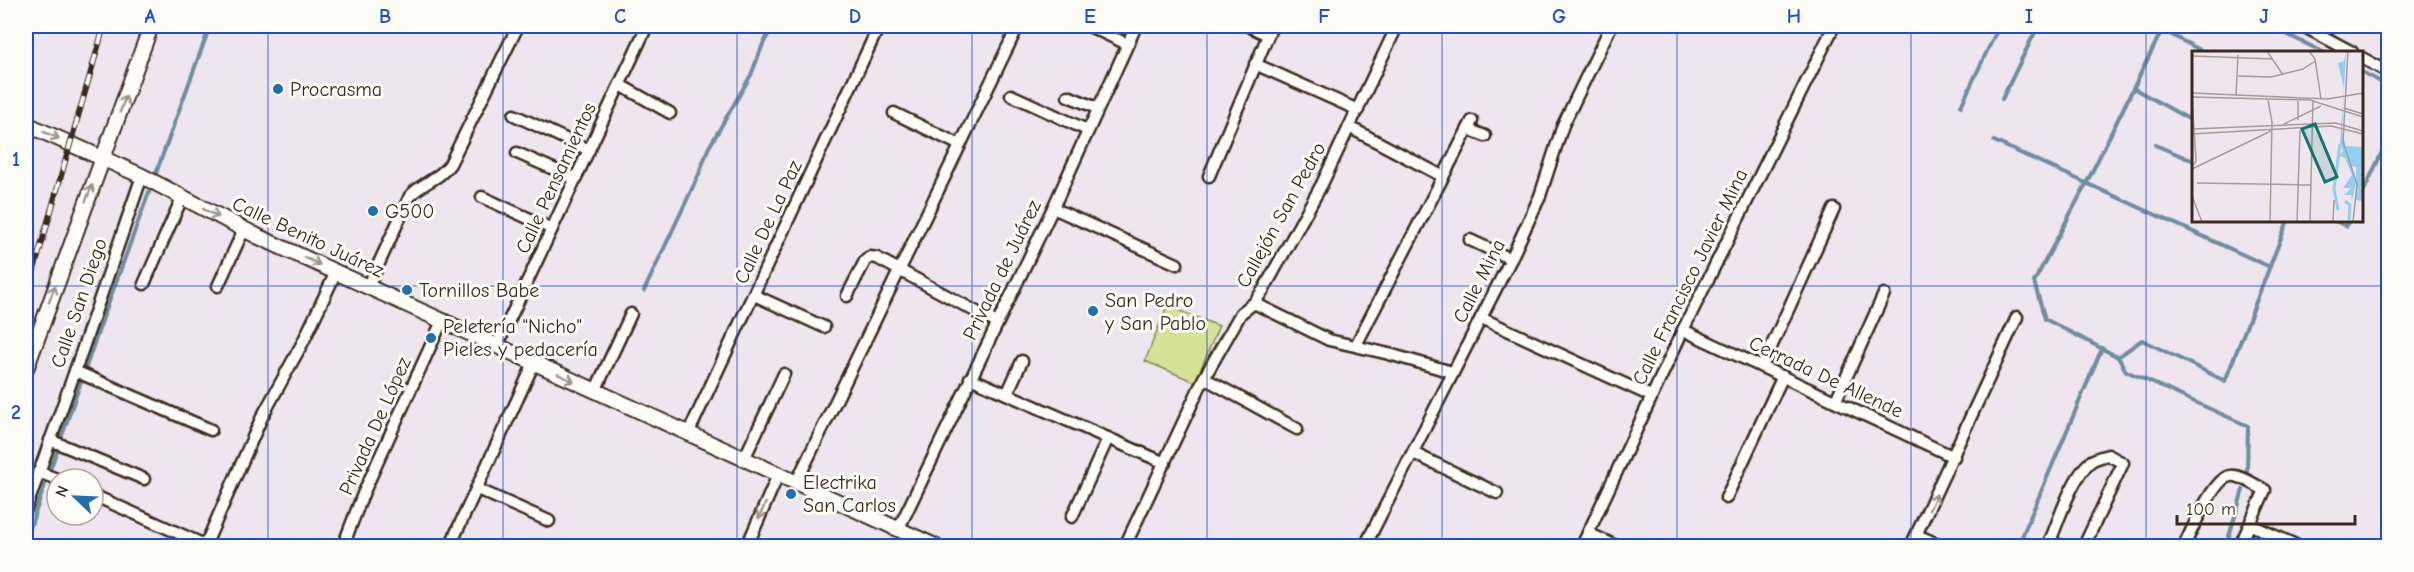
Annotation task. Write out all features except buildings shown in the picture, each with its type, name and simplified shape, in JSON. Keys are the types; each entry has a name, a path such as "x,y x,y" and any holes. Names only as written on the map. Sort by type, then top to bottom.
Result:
{"main road":[{"path":"26,369 151,26"},
{"name":"Calle Benito Juárez","path":"26,124 148,180 244,229 368,287 935,546"}],"street":[{"path":"368,287 410,196 420,186 442,174 450,164 518,26"},
{"name":"Calle Pensamientos","path":"497,346 647,26"},
{"name":"Calle De La Paz","path":"688,434 879,26"},
{"path":"796,483 1018,26"},
{"path":"1089,26 1127,44"},
{"name":"Privada de Juárez","path":"898,530 1053,208 1136,26"},
{"path":"1209,176 1270,30 1248,26"},
{"name":"Callejón San Pedro","path":"1125,546 1204,378 1241,313 1254,303 1264,289 1322,184 1397,26"},
{"name":"Calle Mina","path":"1365,546 1511,259 1540,196 1563,125 1611,26"},
{"name":"Calle Francisco Javier Mina","path":"1582,546 1651,396 1834,26"},
{"path":"2303,26 2350,51"},
{"path":"2363,59 2388,72"},
{"path":"1255,64 1358,110"},
{"path":"620,85 670,113"},
{"path":"1011,95 1087,130"},
{"path":"1068,96 1097,108"},
{"path":"894,113 960,145"},
{"path":"514,116 590,150"},
{"path":"1356,345 1470,125 1485,136"},
{"path":"1349,127 1442,176"},
{"path":"518,153 576,179"},
{"name":"Calle San Diego","path":"50,467 79,373 148,180"},
{"path":"482,197 552,229"},
{"path":"144,284 182,198"},
{"path":"1053,208 1177,264"},
{"path":"1762,367 1834,209"},
{"path":"218,286 244,229"},
{"path":"1470,240 1511,259"},
{"path":"847,296 865,261 870,257 877,258 997,323"},
{"path":"105,500 205,546 255,430 303,342 336,272"},
{"path":"1836,400 1884,294"},
{"path":"754,295 824,327"},
{"path":"1254,303 1329,340 1356,345 1452,372"},
{"path":"595,391 632,314"},
{"path":"1911,546 2018,317"},
{"path":"1480,318 1651,396"},
{"name":"Privada De López","path":"343,546 363,494 442,321"},
{"name":"Cerrada De Allende","path":"1683,330 1954,457"},
{"path":"1007,394 1022,361"},
{"path":"450,546 534,363"},
{"path":"79,373 211,430"},
{"path":"744,459 784,374"},
{"path":"1726,498 1783,376"},
{"path":"970,378 1165,464"},
{"path":"1204,378 1297,429"},
{"path":"1072,517 1108,438"},
{"path":"56,442 144,479"},
{"path":"1413,453 1497,493"},
{"path":"2062,546 2049,544 2075,482 2088,464 2096,458 2108,455 2123,463 2084,546"},
{"path":"747,546 778,475"},
{"path":"2184,546 2213,492 2223,479 2230,476 2236,476 2265,490 2240,546"},
{"name":"Calle San Diego","path":"26,509 45,480"},
{"path":"477,489 549,521"},
{"path":"2251,525 2298,546"},
{"path":"1588,532 1616,546"},
{"path":"1917,535 1942,546"}],"green space":[{"path":"1167,306 1219,326 1195,382 1145,361"}],"waterway":[{"path":"26,539 105,312 210,26"},
{"path":"644,291 699,174 708,149 751,75 773,26"},
{"path":"1961,106 1999,26"},
{"path":"2002,99 2038,26"},
{"path":"2164,26 2086,184 2034,282 2045,319 2118,357 2126,371 2248,426 2247,472"},
{"path":"2270,26 2321,51"},
{"path":"2162,30 2202,51"},
{"path":"2363,73 2388,86"},
{"path":"2133,88 2192,121"},
{"path":"2363,193 2388,139"},
{"path":"1994,141 2270,267"},
{"path":"2155,145 2192,160"},
{"path":"2118,357 2142,340 2225,381 2287,222"},
{"path":"2337,222 2346,226 2348,222"},
{"path":"2018,546 2102,348"},
{"path":"2226,546 2243,490"}],"railway":[{"path":"26,298 104,26"}],"place":[{"name":"Procrasma","path":"278,89"},
{"name":"G500","path":"373,211"},
{"name":"Tornillos Babe","path":"407,290"},
{"name":"San Pedro y San Pablo","path":"1093,311"},
{"name":"Peletería \"Nicho\" Pieles y pedacería","path":"431,338"},
{"name":"Electrika San Carlos","path":"791,494"}]}
